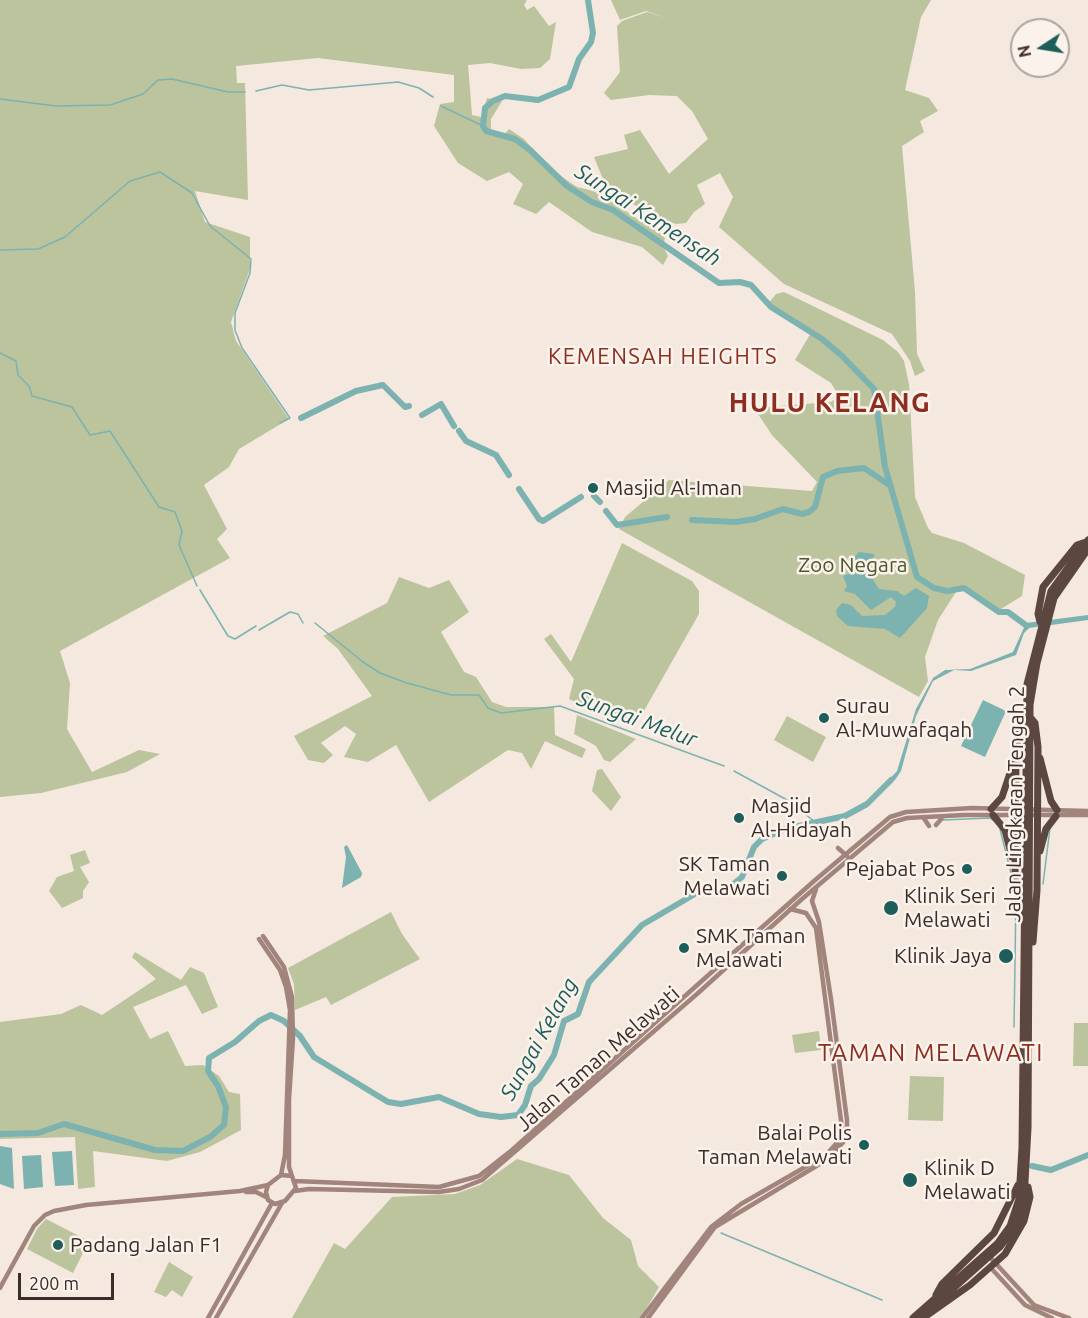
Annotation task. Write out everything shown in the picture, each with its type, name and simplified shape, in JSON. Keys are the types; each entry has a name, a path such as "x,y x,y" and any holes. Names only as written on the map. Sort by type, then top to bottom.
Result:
{"highway":[{"name":"Jalan Lingkaran Tengah 2","path":"1041,634 1043,615 1088,544"},
{"path":"1043,615 1043,587 1077,545 1088,544"},
{"name":"Jalan Lingkaran Tengah 2","path":"920,1318 1005,1241 1021,1211 1024,1178 1029,959 1027,684 1041,634 1043,615"},
{"path":"1024,904 1017,890 1015,813 1019,730 1027,716 1035,723 1038,747 1051,801 1057,813 1046,829 1037,863"},
{"path":"1029,959 1034,941 1038,747"},
{"path":"1015,868 1005,830 992,812 1002,797 1016,755"},
{"path":"1016,794 1023,802 1031,801 1038,784"},
{"path":"1015,837 1018,829 1025,825 1033,828 1037,836"},
{"name":"Jalan Lingkaran Tengah 2","path":"913,1318 979,1265 1010,1226 1019,1199 1024,1178 1024,904 1027,845"},
{"path":"936,1298 942,1284 992,1234 1007,1212 1024,1178"},
{"path":"920,1318 933,1313 994,1266 1005,1254 1017,1237 1028,1210 1030,1197 1024,1178"},
{"path":"992,1234 992,1244 998,1252 1005,1254"}],"main road":[{"name":"Jalan Taman Melawati","path":"295,1191 439,1192 459,1189 482,1180 697,994 818,884 893,822 923,817 992,812"},
{"name":"Jalan Taman Melawati","path":"294,1179 439,1187 458,1184 479,1176 512,1150 885,820 900,813 1088,813"},
{"path":"936,825 945,816"},
{"path":"923,817 928,826"},
{"path":"838,848 845,855 853,855"},
{"path":"648,1318 715,1227 828,1160 844,1142 848,1131 831,999 812,901 818,884"},
{"path":"642,1318 678,1268 722,1217 826,1155 843,1136 816,928 806,913 790,909"},
{"path":"216,1318 282,1203 295,1191 289,1110 291,1026 286,987 261,937"},
{"path":"831,999 836,991"},
{"path":"0,1288 34,1226 45,1215 54,1211 86,1205 240,1191 268,1185 280,1175 285,1155 291,1038"},
{"path":"280,1175 294,1179"},
{"path":"267,1198 268,1185"},
{"path":"240,1191 256,1192 272,1203 282,1203"},
{"path":"208,1318 272,1203"},
{"path":"978,1249 1034,1305 1069,1318"},
{"path":"994,1266 1031,1309 1052,1318"}],"green space":[{"path":"0,0 527,0 524,5 527,10 534,6 549,26 556,22 550,59 540,68 521,69 490,63 468,65 472,115 481,117 487,98 502,101 491,119 491,136 504,135 509,129 524,139 552,170 577,187 597,192 639,220 665,232 664,248 668,256 663,265 642,247 592,232 549,202 536,214 513,204 523,184 509,172 487,181 458,163 434,126 440,104 454,102 454,75 318,58 236,66 237,83 245,83 248,200 195,191 205,222 250,237 250,269 231,322 236,341 289,419 239,449 229,467 204,485 227,529 217,539 230,558 60,651 70,683 67,729 92,772 139,750 160,754 127,772 41,793 0,797"},
{"path":"611,0 931,0 921,17 905,90 929,98 938,111 920,121 924,132 902,146 915,292 917,354 925,371 915,376 910,361 892,334 784,284 719,227 733,197 720,173 697,185 705,204 694,212 686,223 676,224 656,217 622,198 603,179 594,157 628,149 624,135 640,130 669,174 708,139 692,111 677,96 649,95 611,100 604,93 620,72 617,26 622,21 647,12 667,18 646,11 620,20"},
{"name":"Zoo Negara","path":"784,292 883,340 898,352 904,361 909,384 915,497 928,528 932,533 964,543 1025,575 1022,596 996,612 964,591 956,592 938,620 925,657 928,681 919,697 619,529 625,517 669,480 812,491 817,482 772,435 754,408 831,402 839,396 831,383 795,360 812,331 767,305 776,294"},
{"path":"622,543 692,581 699,591 699,614 637,723 607,717 569,699 574,679 544,639 551,634 571,662"},
{"path":"399,577 429,588 449,580 469,612 441,632 464,672 476,677 492,702 506,707 554,707 555,735 586,749 582,758 545,741 531,769 522,753 508,750 429,802 396,745 368,762 344,757 356,734 345,726 321,743 333,755 324,763 308,760 294,736 372,696 338,649 323,636 387,603"},
{"path":"577,715 636,739 610,762 604,760 596,746 574,734"},
{"path":"787,716 826,737 813,762 774,740"},
{"path":"602,769 621,797 611,811 592,791 597,770"},
{"path":"85,850 90,863 80,867 89,882 83,891 83,898 62,908 49,891 57,877 74,871 70,855"},
{"path":"391,912 402,934 420,959 331,1005 326,997 295,1010 294,984 288,968"},
{"path":"135,952 181,980 190,967 204,973 218,1007 202,1014 186,985 133,1007 150,1039 168,1031 185,1066 203,1065 219,1076 229,1092 240,1094 241,1130 200,1152 167,1161 93,1151 95,1187 78,1189 75,1137 0,1139 0,1022 61,1014 81,1005 102,1015 156,979 132,957"},
{"path":"1074,1023 1088,1023 1088,1066 1073,1066"},
{"path":"819,1031 821,1050 795,1053 792,1035"},
{"path":"910,1076 944,1077 943,1121 908,1120"},
{"path":"517,1159 569,1175 603,1218 631,1240 638,1266 659,1287 641,1318 292,1318 334,1243 345,1249 392,1197 455,1194 480,1185"},
{"name":"Padang Jalan F1","path":"46,1219 89,1241 73,1273 27,1249 37,1229"},
{"path":"169,1262 193,1277 182,1297 172,1290 166,1297 154,1292"}],"water":[{"path":"859,552 874,554 874,557 866,563 868,572 879,589 897,591 904,596 916,588 929,596 927,608 900,638 885,629 848,626 837,616 836,610 842,603 851,605 862,616 885,615 895,607 896,602 891,597 871,610 855,594 844,591 847,586 843,576 858,570 857,561 853,558"},
{"path":"1088,615 1088,620 1029,628 1024,633 1016,655 971,671 954,670 933,681 916,716 901,771 895,780 885,784 897,771 916,709 933,678 945,670 970,669 1013,652 1026,623"},
{"path":"983,700 1006,711 985,757 961,746"},
{"path":"347,845 362,873 361,877 342,888 346,857 344,847"},
{"path":"0,1146 12,1148 14,1189 0,1184"},
{"path":"72,1151 74,1185 55,1186 52,1152"},
{"path":"41,1155 43,1187 24,1189 22,1156"}],"waterway":[{"name":"Sungai Kemensah","path":"588,0 593,33 591,42 579,59 569,87 538,100 505,96 493,101 485,108 483,126 486,131 515,139 530,150 567,186 592,202 613,210 719,283 740,282 751,285 771,307 822,339 841,355 874,389 885,467 917,577 934,588 947,591 964,588 999,612 1008,612 1027,626"},
{"path":"0,99 56,106 110,105 143,94 158,80 172,79 228,92 245,92"},
{"path":"256,91 282,85 309,90 398,82 419,88 433,97"},
{"path":"441,106 483,126"},
{"path":"0,250 38,249 65,237 130,181 160,172 192,193 210,226 251,259 250,273 235,313 235,330 242,348 290,418 280,423"},
{"name":"Sungai Melur","path":"0,353 16,361 18,375 29,386 32,396 72,407 90,435 110,431 159,507 175,512 182,531 179,545 197,586"},
{"path":"301,418 356,391 383,385 405,407 409,406"},
{"path":"422,415 441,404 454,426"},
{"path":"459,431 466,441 496,455 509,475"},
{"path":"692,520 736,522 755,519 783,509 802,514 809,512 815,507 823,477 837,471 864,468 891,486"},
{"path":"519,489 539,519 543,521 581,497"},
{"path":"594,496 600,502"},
{"path":"606,511 617,525 667,517"},
{"name":"Sungai Melur","path":"200,590 228,636 235,639 256,626"},
{"name":"Sungai Melur","path":"259,630 290,612 298,614 303,623"},
{"name":"Sungai Melur","path":"315,623 363,662 380,673 407,683 451,695 479,695 488,708 501,713 560,706 724,766"},
{"name":"Sungai Melur","path":"734,771 789,801 815,822"},
{"name":"Sungai Kelang","path":"0,1134 38,1133 64,1124 155,1150 183,1151 210,1137 224,1125 226,1107 218,1086 208,1071 209,1058 235,1042 259,1021 271,1015 284,1021 300,1036 314,1057 388,1102 401,1104 439,1097 479,1114 501,1117 518,1115 525,1105 531,1086 539,1079 554,1055 564,1021 578,1014 589,982 642,925 700,891 730,887 742,877 754,847 762,839 785,829 845,816 867,804 891,780"},
{"path":"943,820 990,818 994,821"},
{"path":"1043,884 1050,828"},
{"path":"1000,829 1012,877"},
{"path":"1013,885 1016,896 1014,1027"},
{"path":"1032,1166 1051,1170 1088,1155"},
{"path":"721,1233 882,1300"}],"place":[{"name":"Masjid Al-Iman","path":"593,488"},
{"name":"Surau Al-Muwafaqah","path":"824,718"},
{"name":"Masjid Al-Hidayah","path":"739,818"},
{"name":"Pejabat Pos","path":"967,869"},
{"name":"SK Taman Melawati","path":"782,876"},
{"name":"Klinik Seri Melawati","path":"891,908"},
{"name":"SMK Taman Melawati","path":"684,948"},
{"name":"Klinik Jaya","path":"1006,956"},
{"name":"Balai Polis Taman Melawati","path":"864,1145"},
{"name":"Klinik D Melawati","path":"910,1180"},
{"name":"Padang Jalan F1","path":"58,1245"}],"district":[{"name":"KEMENSAH HEIGHTS","path":"663,357"},
{"name":"HULU KELANG","path":"830,403"},
{"name":"TAMAN MELAWATI","path":"931,1053"}]}
